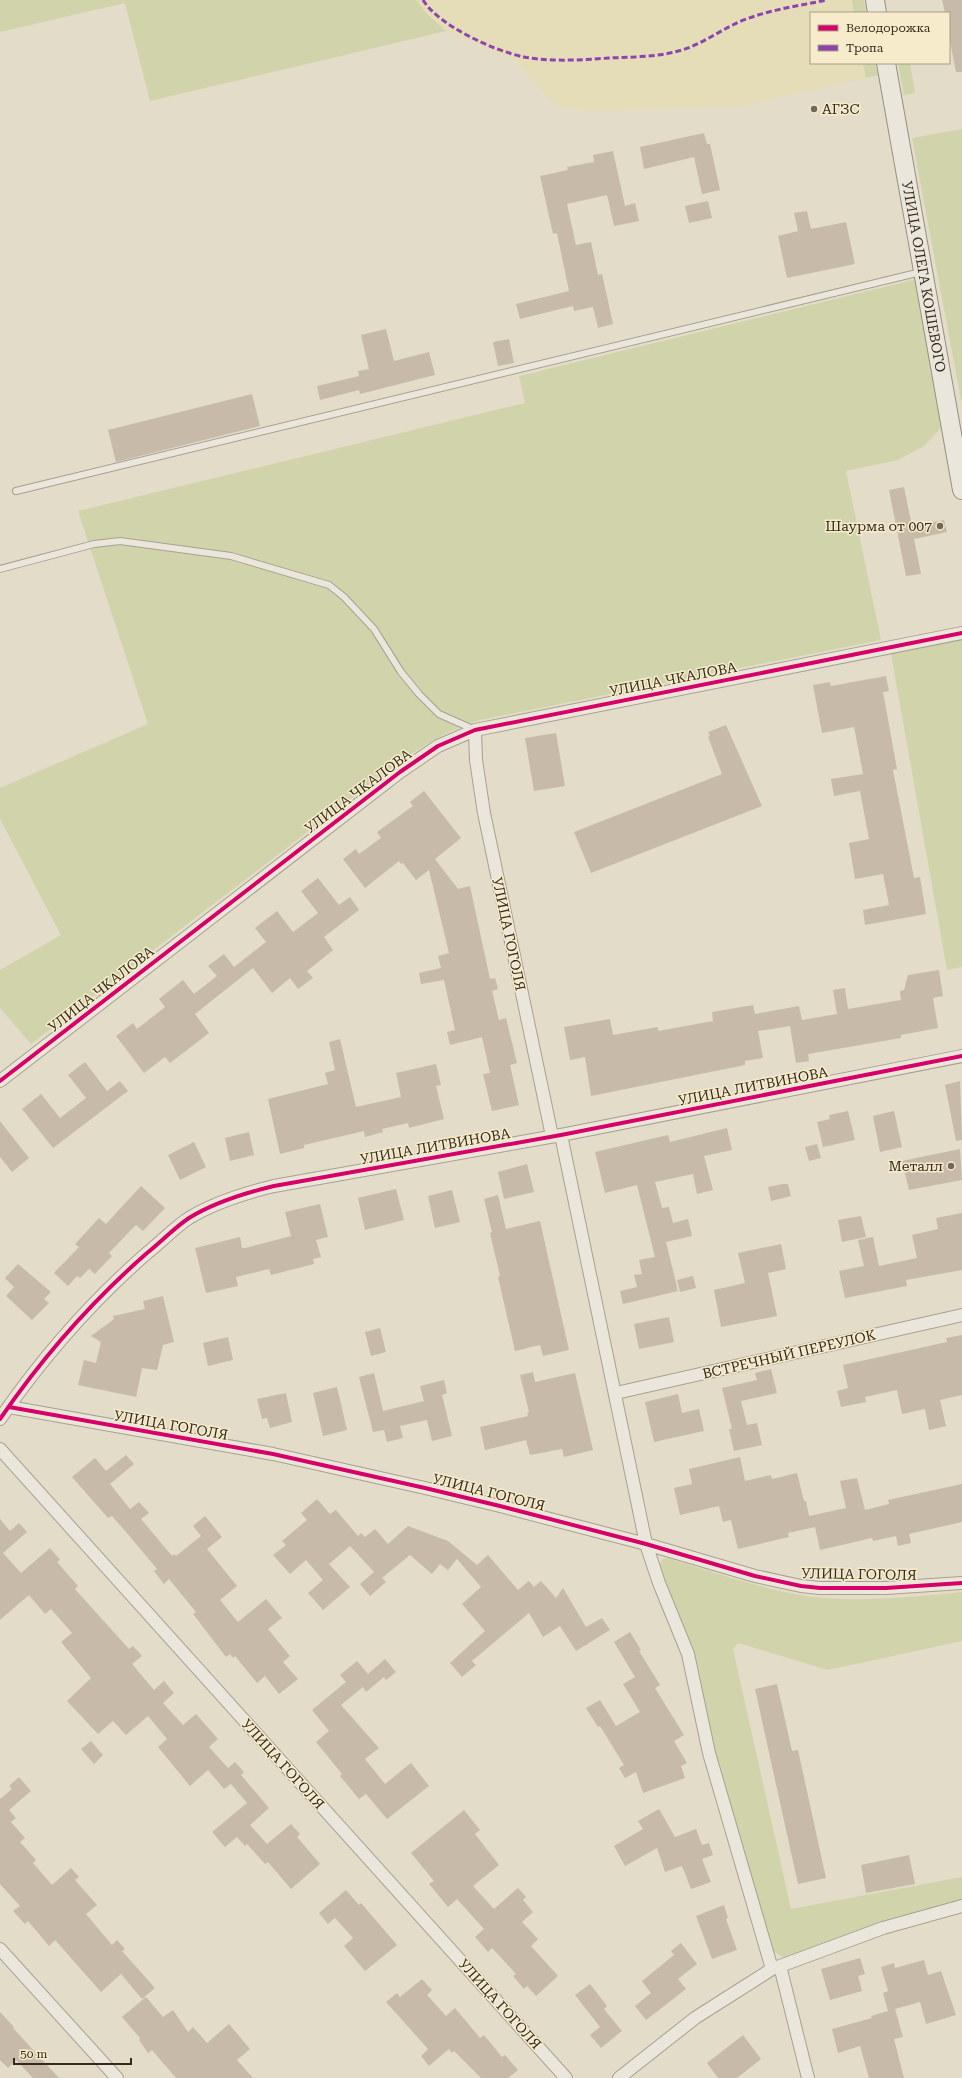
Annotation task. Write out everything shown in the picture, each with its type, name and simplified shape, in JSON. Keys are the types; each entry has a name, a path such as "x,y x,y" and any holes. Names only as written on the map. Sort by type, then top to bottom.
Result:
{"main road":[{"path":"875,0 877,12"},
{"name":"УЛИЦА ОЛЕГА КОШЕВОГО","path":"886,64 922,272 958,448 962,490"}],"street":[{"name":"УЛИЦА ЧКАЛОВА","path":"0,1081 400,772 438,746 475,730 962,633"},
{"name":"УЛИЦА ГОГОЛЯ","path":"475,730 476,760 484,813 556,1136 616,1393 646,1544 659,1583 688,1654 716,1781 776,1968 808,2078"},
{"name":"УЛИЦА ЛИТВИНОВА","path":"0,1419 22,1386 46,1357 96,1303 143,1257 197,1213 243,1194 274,1186 556,1136 962,1056"},
{"name":"ВСТРЕЧНЫЙ ПЕРЕУЛОК","path":"616,1393 962,1315"},
{"name":"УЛИЦА ГОГОЛЯ","path":"8,1407 273,1454 500,1506 646,1544 755,1576 801,1586 820,1588 886,1588 962,1583"},
{"name":"УЛИЦА ГОГОЛЯ","path":"0,1449 566,2078"},
{"path":"619,2078 700,2014 776,1968 883,1928 962,1906"},
{"path":"0,1950 117,2078"}],"lane":[{"path":"16,491 922,272"},
{"path":"0,569 94,544 120,541 231,556 329,585 344,597 374,630 401,672 419,694 439,714 475,730"}],"shaded area":[{"path":"416,0 852,0 854,12 810,12 810,64 863,64 866,78 741,106 597,111 564,108 550,100 516,61 446,31 427,14"}],"green space":[{"path":"0,0 416,0 427,14 446,31 150,101 125,3 0,32"},
{"path":"852,0 864,0 866,12 854,12"},
{"path":"863,64 875,64 878,75 866,78"},
{"path":"898,64 910,64 915,93 904,95"},
{"path":"962,129 962,405 912,138"},
{"path":"917,279 943,426 924,446 898,460 846,471 881,640 480,720 447,733 428,743 399,762 31,1044 0,1008 0,970 61,935 0,819 0,788 148,724 78,511 525,403 519,376"},
{"path":"962,640 962,967 947,970 891,654"},
{"path":"667,1558 753,1584 806,1596 864,1599 962,1592 962,1641 828,1670 738,1643 733,1649 791,1909 962,1877 962,1901 892,1918 790,1957 785,1958 773,1951 714,1752 694,1650 659,1565 663,1559"}],"building":[{"path":"942,0 962,0 962,72 956,72 950,41 950,12 945,12"},
{"path":"704,133 707,144 710,144 720,190 702,194 694,157 644,169 640,147"},
{"path":"613,151 625,206 635,203 639,221 614,226 607,195 567,204 576,245 591,242 598,275 602,274 613,324 598,328 593,307 574,311 573,306 520,319 516,304 569,291 557,233 553,234 540,176 568,170 567,167 594,162 593,155"},
{"path":"708,201 712,218 689,223 685,206"},
{"path":"807,211 811,229 846,222 855,264 787,278 778,236 798,231 794,213"},
{"path":"386,329 394,361 429,352 435,375 360,394 359,390 320,400 317,386 359,376 358,371 369,369 361,335"},
{"path":"509,339 514,363 498,366 493,342"},
{"path":"252,394 260,426 116,462 108,430"},
{"path":"904,487 912,526 944,520 947,532 914,539 921,574 906,576 889,490"},
{"path":"886,676 889,691 883,692 897,769 893,770 914,878 920,877 926,914 865,925 863,910 889,905 883,874 855,879 849,843 869,839 860,791 834,796 831,779 863,774 854,727 822,733 813,685 830,682 831,686"},
{"path":"726,725 762,806 591,873 574,832 722,774 708,737 710,736 708,732"},
{"path":"556,733 565,786 534,791 525,738"},
{"path":"424,791 461,838 435,859 458,889 470,886 490,979 495,978 498,989 492,991 499,1020 506,1018 517,1063 510,1065 519,1105 492,1111 483,1074 490,1073 482,1037 450,1045 447,1032 455,1030 444,980 421,984 419,973 441,968 438,956 449,953 429,870 416,880 403,863 401,864 399,861 365,888 343,859 356,849 359,854 381,838 377,832 413,806 410,802"},
{"path":"318,878 339,905 350,897 359,910 324,937 333,950 307,971 313,978 298,989 290,978 272,993 253,968 195,1014 209,1033 170,1063 165,1057 144,1073 116,1036 133,1023 137,1029 165,1007 159,999 183,980 194,994 217,976 208,966 224,954 234,967 266,942 255,928 277,911 293,932 318,913 301,891"},
{"path":"939,970 943,996 933,998 938,1028 901,1035 901,1038 808,1054 809,1061 796,1063 790,1026 758,1031 763,1058 745,1061 745,1065 591,1096 585,1057 570,1060 564,1027 610,1019 613,1035 658,1027 658,1031 713,1021 712,1012 753,1005 755,1014 799,1006 802,1020 837,1014 833,990 845,988 848,1009 901,1000 900,991 904,990 908,975"},
{"path":"340,1039 356,1107 401,1097 396,1073 436,1064 441,1085 436,1086 444,1119 409,1128 408,1123 382,1129 383,1132 365,1137 364,1131 304,1145 304,1148 280,1154 268,1099 328,1084 325,1073 335,1070 329,1042"},
{"path":"85,1062 107,1091 120,1081 128,1091 53,1148 22,1109 41,1094 60,1118 86,1098 68,1075"},
{"path":"960,1081 962,1140 956,1141 945,1085"},
{"path":"848,1111 855,1140 823,1147 817,1122 830,1119 829,1115"},
{"path":"894,1111 902,1147 880,1152 873,1116"},
{"path":"0,1121 29,1158 12,1172 0,1157"},
{"path":"727,1128 732,1150 704,1156 713,1190 697,1194 693,1174 655,1182 662,1208 669,1207 673,1223 688,1219 692,1236 666,1242 678,1291 623,1304 620,1291 637,1287 634,1275 642,1274 639,1260 655,1257 637,1185 605,1193 595,1152 668,1135 670,1142"},
{"path":"249,1132 254,1155 230,1161 225,1138"},
{"path":"194,1142 206,1167 180,1180 168,1155"},
{"path":"817,1144 821,1158 809,1161 805,1147"},
{"path":"960,1149 962,1180 909,1190 902,1161"},
{"path":"527,1164 534,1192 504,1199 498,1172"},
{"path":"788,1184 791,1196 771,1201 768,1187"},
{"path":"141,1186 165,1208 143,1231 136,1225 109,1253 112,1256 95,1274 89,1269 80,1278 77,1276 68,1286 54,1273 79,1247 75,1244 99,1218 106,1224"},
{"path":"396,1189 404,1220 365,1230 358,1198"},
{"path":"452,1190 460,1222 435,1228 428,1196"},
{"path":"498,1195 506,1229 540,1221 569,1350 543,1356 540,1345 515,1351 498,1277 500,1276 484,1199"},
{"path":"320,1204 328,1237 316,1240 321,1257 313,1259 314,1264 271,1275 269,1269 236,1277 238,1286 206,1293 195,1248 240,1237 242,1248 245,1248 291,1236 285,1212"},
{"path":"962,1213 962,1270 906,1280 907,1286 845,1298 839,1271 864,1266 858,1240 873,1237 879,1266 917,1258 912,1235 938,1229 936,1218"},
{"path":"861,1216 866,1237 842,1242 838,1220"},
{"path":"781,1244 786,1269 768,1273 777,1316 721,1327 714,1290 745,1283 738,1253"},
{"path":"18,1264 51,1292 44,1299 49,1303 32,1320 6,1296 14,1287 5,1278"},
{"path":"693,1276 696,1288 680,1292 677,1280"},
{"path":"163,1296 174,1342 163,1345 157,1370 142,1368 136,1397 78,1385 84,1360 96,1363 101,1342 91,1336 114,1319 113,1316 145,1309 143,1301"},
{"path":"669,1317 674,1342 639,1349 634,1324"},
{"path":"380,1328 386,1352 371,1356 365,1332"},
{"path":"962,1335 962,1395 940,1400 946,1426 929,1430 925,1409 902,1414 897,1390 865,1397 866,1402 841,1407 837,1391 848,1388 843,1365 947,1342 946,1338"},
{"path":"228,1337 233,1360 208,1366 203,1343"},
{"path":"771,1369 777,1393 741,1401 747,1425 757,1423 762,1445 734,1451 729,1429 732,1429 722,1388 757,1380 755,1373"},
{"path":"533,1372 535,1382 575,1373 593,1450 564,1457 562,1449 530,1455 526,1440 485,1450 480,1427 528,1416 527,1413 529,1412 520,1375"},
{"path":"374,1373 383,1411 424,1401 420,1386 444,1380 447,1393 442,1395 452,1436 432,1441 427,1420 400,1426 403,1438 387,1442 384,1430 373,1432 359,1377"},
{"path":"337,1387 347,1430 323,1436 313,1393"},
{"path":"286,1393 292,1422 270,1428 267,1418 262,1419 257,1399"},
{"path":"678,1394 682,1413 699,1409 704,1431 654,1442 645,1402"},
{"path":"126,1455 134,1464 110,1484 130,1509 139,1502 149,1513 141,1519 172,1556 174,1554 176,1556 201,1536 193,1526 205,1516 222,1537 207,1549 237,1586 220,1600 238,1622 266,1599 282,1618 268,1629 290,1656 283,1662 298,1679 279,1694 265,1676 257,1683 235,1656 233,1658 230,1654 226,1657 193,1614 196,1612 169,1579 164,1584 154,1571 157,1569 126,1532 112,1516 108,1518 72,1477 95,1458 106,1471"},
{"path":"740,1457 745,1481 771,1475 772,1479 797,1473 809,1516 846,1508 840,1481 857,1478 865,1510 889,1504 888,1500 962,1484 962,1522 909,1534 911,1543 898,1546 896,1536 873,1541 872,1538 820,1550 815,1527 788,1533 789,1537 738,1549 731,1520 723,1522 719,1506 680,1515 674,1488 692,1484 689,1469"},
{"path":"317,1499 330,1514 336,1510 358,1536 361,1533 365,1537 375,1529 388,1544 408,1526 448,1541 477,1565 488,1555 518,1590 529,1581 534,1587 541,1581 556,1598 563,1588 586,1627 602,1618 610,1630 576,1651 560,1626 543,1637 529,1613 472,1661 476,1665 462,1677 450,1663 485,1631 462,1604 481,1587 457,1559 448,1570 440,1564 432,1574 410,1555 382,1578 386,1582 370,1596 360,1584 374,1572 350,1546 329,1564 350,1587 323,1610 308,1593 323,1580 306,1560 290,1574 273,1555 286,1545 282,1541 307,1520 301,1513"},
{"path":"0,1519 10,1531 19,1523 27,1532 3,1553 21,1573 50,1548 60,1560 57,1562 78,1586 75,1589 129,1649 133,1646 142,1656 132,1664 154,1690 164,1681 174,1693 163,1703 183,1725 196,1714 218,1739 209,1747 228,1768 235,1762 244,1772 241,1775 269,1808 250,1825 267,1844 291,1824 300,1834 297,1837 320,1864 291,1889 268,1862 265,1864 247,1844 245,1846 237,1837 225,1847 212,1832 247,1803 231,1784 224,1789 208,1770 190,1786 158,1747 167,1739 148,1716 126,1735 113,1721 98,1734 67,1701 91,1678 61,1642 72,1633 51,1609 45,1614 29,1595 0,1620"},
{"path":"630,1632 641,1650 639,1651 660,1685 655,1688 684,1735 674,1741 687,1763 681,1766 685,1778 643,1793 636,1772 625,1778 619,1768 624,1765 600,1726 598,1727 586,1708 600,1700 616,1726 640,1712 623,1684 635,1677 614,1642"},
{"path":"385,1659 396,1672 386,1680 384,1677 366,1692 363,1687 341,1705 379,1748 365,1759 385,1784 411,1763 429,1786 387,1819 366,1794 359,1799 340,1776 342,1774 316,1742 329,1731 312,1710 346,1682 340,1675 357,1661 368,1674"},
{"path":"777,1684 792,1751 798,1750 826,1878 798,1884 755,1689"},
{"path":"91,1741 103,1755 94,1764 81,1749"},
{"path":"19,1777 31,1791 9,1810 16,1818 11,1822 25,1838 20,1842 36,1860 33,1863 52,1885 71,1868 79,1877 75,1880 97,1905 86,1914 112,1945 117,1940 125,1949 122,1951 155,1988 142,1999 121,1974 101,1992 55,1940 49,1946 28,1921 25,1924 13,1911 20,1906 0,1884 0,1799 12,1789 9,1786"},
{"path":"659,1809 675,1837 696,1829 702,1845 709,1843 713,1855 702,1859 711,1882 691,1889 682,1866 665,1872 657,1848 625,1866 614,1846 643,1829 638,1821"},
{"path":"464,1810 480,1830 475,1834 499,1865 473,1886 494,1909 518,1888 526,1897 523,1900 533,1912 522,1922 538,1939 531,1946 558,1976 536,1996 527,1986 524,1989 513,1976 516,1974 492,1948 488,1952 475,1937 484,1929 457,1899 448,1907 429,1884 434,1881 411,1853"},
{"path":"909,1855 915,1884 866,1893 861,1865"},
{"path":"346,1890 359,1905 361,1903 397,1945 365,1971 344,1946 353,1938 335,1918 328,1924 319,1913"},
{"path":"724,1905 728,1918 726,1919 737,1950 712,1959 696,1916"},
{"path":"681,1943 697,1964 678,1979 686,1989 646,2020 635,2006 651,1993 642,1981 674,1955 671,1951"},
{"path":"860,1958 865,1974 858,1976 862,1991 830,2000 821,1969"},
{"path":"924,1960 928,1975 941,1971 956,2015 926,2024 920,2002 895,2009 903,2037 894,2039 904,2078 869,2078 860,2046 838,2053 832,2029 872,2018 871,2016 888,2011 883,1993 888,1991 881,1967 894,1963 895,1968"},
{"path":"422,1979 432,1990 427,1995 446,2016 455,2008 480,2038 484,2035 502,2057 505,2055 518,2070 508,2078 481,2078 454,2051 452,2053 449,2049 429,2066 421,2056 428,2049 386,2002 397,1993 400,1997"},
{"path":"590,1984 607,2006 604,2009 622,2031 601,2048 590,2035 600,2027 575,1995"},
{"path":"146,1997 163,2017 173,2010 188,2032 193,2027 207,2043 229,2024 250,2049 237,2060 253,2078 176,2078 152,2050 148,2053 139,2040 140,2038 122,2017"},
{"path":"0,2012 59,2078 33,2078 16,2060 8,2068 0,2060"},
{"path":"743,2035 761,2059 737,2078 718,2078 707,2063"}],"marked path":[{"path":"423,0 441,19 469,36 512,54 545,60 664,54 682,50 697,44 739,22 760,14 827,0"}],"cycle path":[{"path":"0,1081 400,772 438,746 475,730 962,633"},
{"path":"0,1419 50,1353 106,1291 147,1253 189,1218 209,1207 230,1199 274,1186 561,1135 962,1056"},
{"path":"9,1407 273,1454 425,1488 646,1544 755,1576 801,1586 820,1588 886,1588 962,1583"}],"place":[{"name":"АГЗС","path":"814,109"},
{"name":"Шаурма от 007","path":"940,526"},
{"name":"Металл","path":"951,1166"}]}
